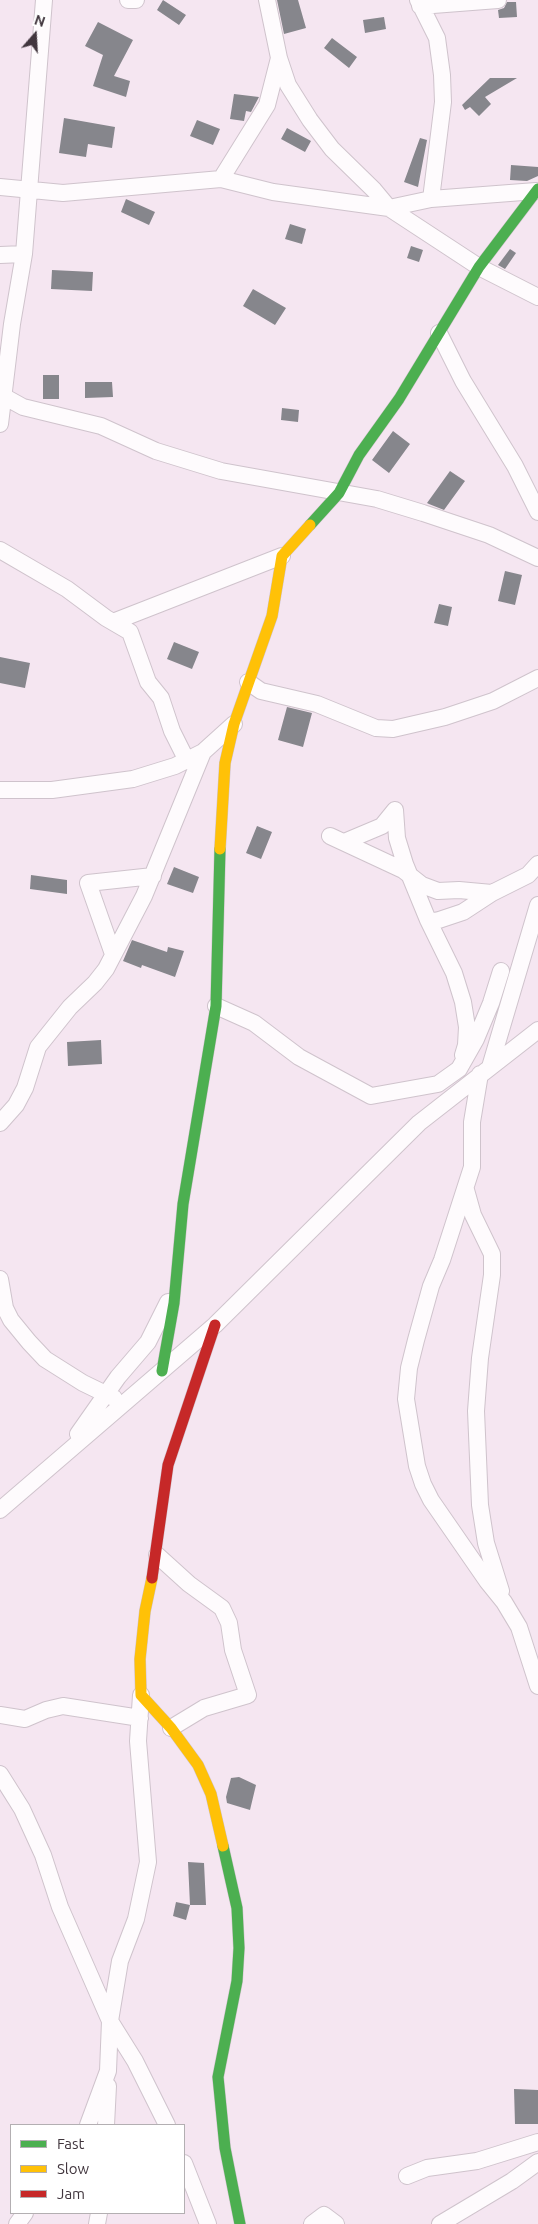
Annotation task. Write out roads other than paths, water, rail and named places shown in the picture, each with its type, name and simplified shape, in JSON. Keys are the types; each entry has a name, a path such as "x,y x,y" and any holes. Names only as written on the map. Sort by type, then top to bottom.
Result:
{"street":[{"path":"0,424 5,398 4,350 24,254 44,0"},
{"path":"128,0 136,0"},
{"path":"267,0 279,58 288,85 310,120 332,149 374,190 389,208 480,267 538,297"},
{"path":"431,199 443,102 442,75 437,38 419,3 498,0"},
{"path":"221,178 267,105 279,58"},
{"path":"0,187 63,193 101,191 221,178 273,192 389,208 431,199 537,190"},
{"path":"113,622 282,556 339,493 358,455 399,399 480,267 537,190"},
{"path":"0,255 24,254"},
{"path":"439,333 463,381 515,466 538,512"},
{"path":"5,398 23,407 101,426 156,451 221,471 377,500 489,535 537,558"},
{"path":"0,550 67,589 130,632 148,682 161,698 172,731 186,759"},
{"path":"162,1371 176,1277 183,1204 216,1006 220,819 225,763 234,724 272,616 282,556"},
{"path":"248,682 261,691 295,701 317,704 376,728 393,729 445,716 493,701 538,678"},
{"path":"0,790 52,790 104,784 176,766 186,759 204,752 234,724"},
{"path":"0,1123 16,1105 25,1088 38,1048 70,1007 95,983 113,954 153,876 204,752"},
{"path":"459,1069 466,1045 464,1002 454,973 428,920 411,877 397,838 395,810 382,826 337,839 402,870 411,877 438,891 459,890 492,893"},
{"path":"428,920 436,921 464,912 492,893 528,875 538,864"},
{"path":"113,954 88,883 153,876"},
{"path":"538,905 485,1071 472,1122 472,1167 442,1260 431,1286 409,1368 406,1399 417,1466 423,1484 431,1500 487,1581 504,1602 519,1627 538,1686"},
{"path":"216,1006 254,1023 299,1057 371,1096 438,1084 459,1069 484,1021 500,971"},
{"path":"0,1510 6,1502 215,1325 419,1123 538,1030"},
{"path":"466,1190 473,1215 492,1254 492,1275 480,1358 476,1411 481,1515 486,1543 504,1602"},
{"path":"67,1450 106,1395 148,1342 165,1310 176,1277"},
{"path":"0,1279 6,1308 12,1320 45,1359 106,1395 125,1403"},
{"path":"106,2124 110,2020 120,1961 136,1919 148,1862 138,1741 142,1696 140,1659 145,1611 157,1555 168,1465 215,1325"},
{"path":"157,1555 189,1584 222,1608 248,1695 204,1708 171,1728"},
{"path":"142,1696 171,1728 198,1765 211,1794 237,1908 239,1948 237,1981 218,2077 225,2148 240,2224"},
{"path":"0,1715 25,1720 46,1710 63,1706 140,1718"},
{"path":"0,1774 22,1809 43,1855 60,1907 110,2020 134,2061 166,2124"},
{"path":"88,2124 108,2072"},
{"path":"407,2176 427,2168 477,2161 538,2142"},
{"path":"440,2224 512,2181 538,2162"},
{"path":"185,2166 208,2224"}]}
